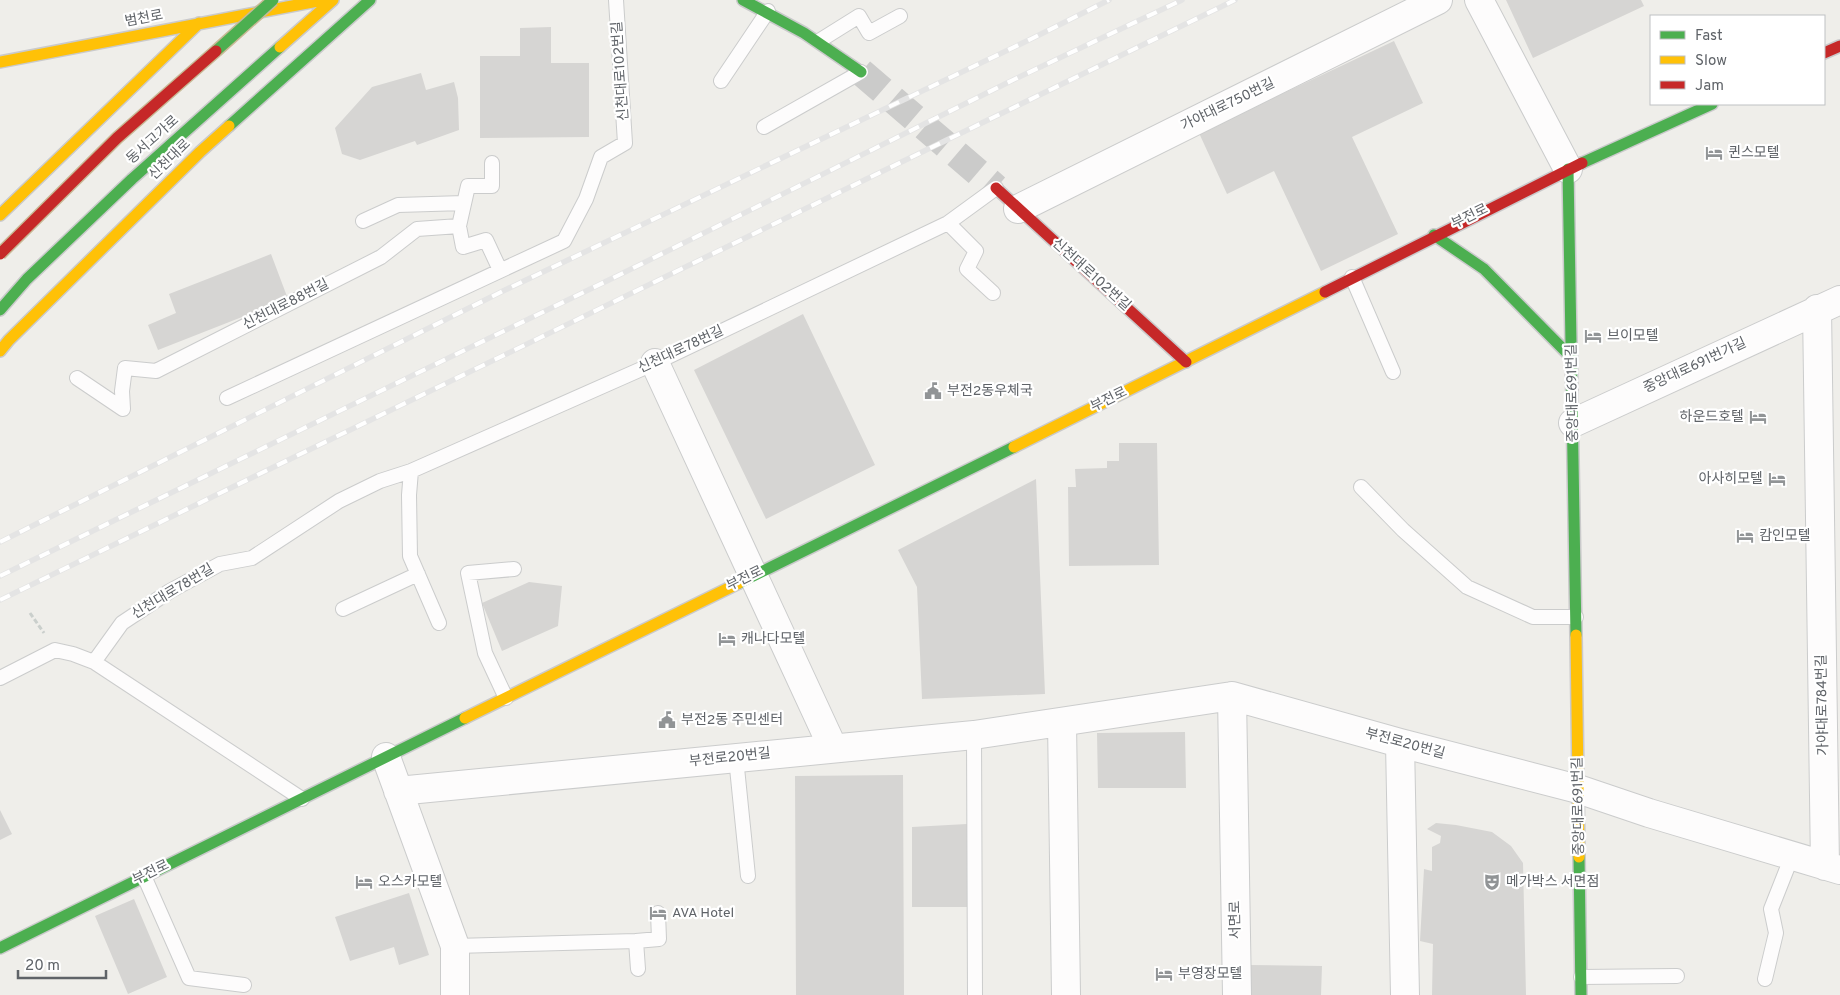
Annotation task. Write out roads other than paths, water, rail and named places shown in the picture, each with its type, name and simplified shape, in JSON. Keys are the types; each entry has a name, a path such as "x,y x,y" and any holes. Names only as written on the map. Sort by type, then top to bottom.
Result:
{"main road":[{"name":"동서고가로","path":"0,254 117,138 273,0"},
{"name":"범천로","path":"0,62 323,0"},
{"name":"동서고가로","path":"0,310 27,279 132,179 333,0"},
{"name":"신천대로","path":"0,351 200,152 370,0"},
{"path":"743,0 768,11 819,41 861,72"},
{"path":"0,215 210,12"},
{"path":"1825,53 1840,46"},
{"name":"부전로","path":"0,948 1186,362 1434,235 1568,169 1710,105"},
{"name":"중앙대로691번길","path":"1568,169 1574,423 1581,995"},
{"name":"신천대로102번길","path":"996,188 1186,362"},
{"path":"1434,235 1484,269 1572,358"}],"street":[{"name":"가야대로750번길","path":"1018,209 1438,0"},
{"path":"1479,0 1568,169"},
{"name":"중앙대로691번가길","path":"1574,423 1828,305 1820,544"},
{"path":"655,363 833,748"},
{"name":"가야대로784번길","path":"1578,789 1649,813 1832,868 1831,672 1820,544"},
{"name":"부전로20번길","path":"398,791 974,735 1232,696 1400,743 1578,789"},
{"name":"서면로","path":"1232,696 1237,995"},
{"path":"1062,722 1066,995"},
{"path":"1400,743 1405,995"},
{"path":"386,757 455,946 455,995"}],"lane":[{"name":"신천대로102번길","path":"500,270 564,240 586,199 600,157 626,143 616,0"},
{"path":"721,80 768,11"},
{"path":"819,41 859,16 868,33 900,16"},
{"path":"764,127 861,72"},
{"path":"227,398 500,270 486,240 463,247 459,226 468,186 492,186 492,163"},
{"name":"신천대로78번길","path":"94,662 122,623 170,591 220,564 252,558 339,501 380,481 411,471 655,363 948,223 996,188"},
{"path":"363,221 398,205 464,203"},
{"path":"948,223 976,251 967,269 992,293"},
{"name":"신천대로88번길","path":"77,378 123,409 122,391 125,368 156,371 381,256 418,229 459,226"},
{"path":"1352,277 1393,372"},
{"path":"411,471 409,496 410,556 439,623"},
{"path":"1361,488 1403,530 1466,586 1533,617 1576,617"},
{"path":"506,698 485,653 468,573 514,569"},
{"path":"343,608 418,574"},
{"path":"0,678 55,650 94,662 302,799"},
{"path":"974,735 976,995"},
{"path":"736,758 748,876"},
{"path":"1765,979 1776,933 1771,909 1792,856"},
{"path":"144,876 189,978 244,985"},
{"path":"455,946 636,941 659,938 658,913"},
{"path":"636,941 638,969"},
{"path":"1581,977 1677,976"}],"tunnel":[{"path":"861,72 996,188"}],"railway":[{"path":"0,542 503,291 1109,0"},
{"path":"0,576 615,277 1013,80 1182,0"},
{"path":"0,600 1235,0"}],"place":[{"name":"퀸스모텔","path":"1714,153"},
{"name":"브이모텔","path":"1593,336"},
{"name":"부전2동우체국","path":"933,391"},
{"name":"하운드호텔","path":"1758,417"},
{"name":"아사히모텔","path":"1777,479"},
{"name":"캄인모텔","path":"1745,536"},
{"name":"캐나다모텔","path":"727,639"},
{"name":"부전2동 주민센터","path":"667,720"},
{"name":"오스카모텔","path":"364,882"},
{"name":"메가박스 서면점","path":"1492,882"},
{"name":"AVA Hotel","path":"658,913"},
{"name":"부영장모텔","path":"1164,974"}]}
